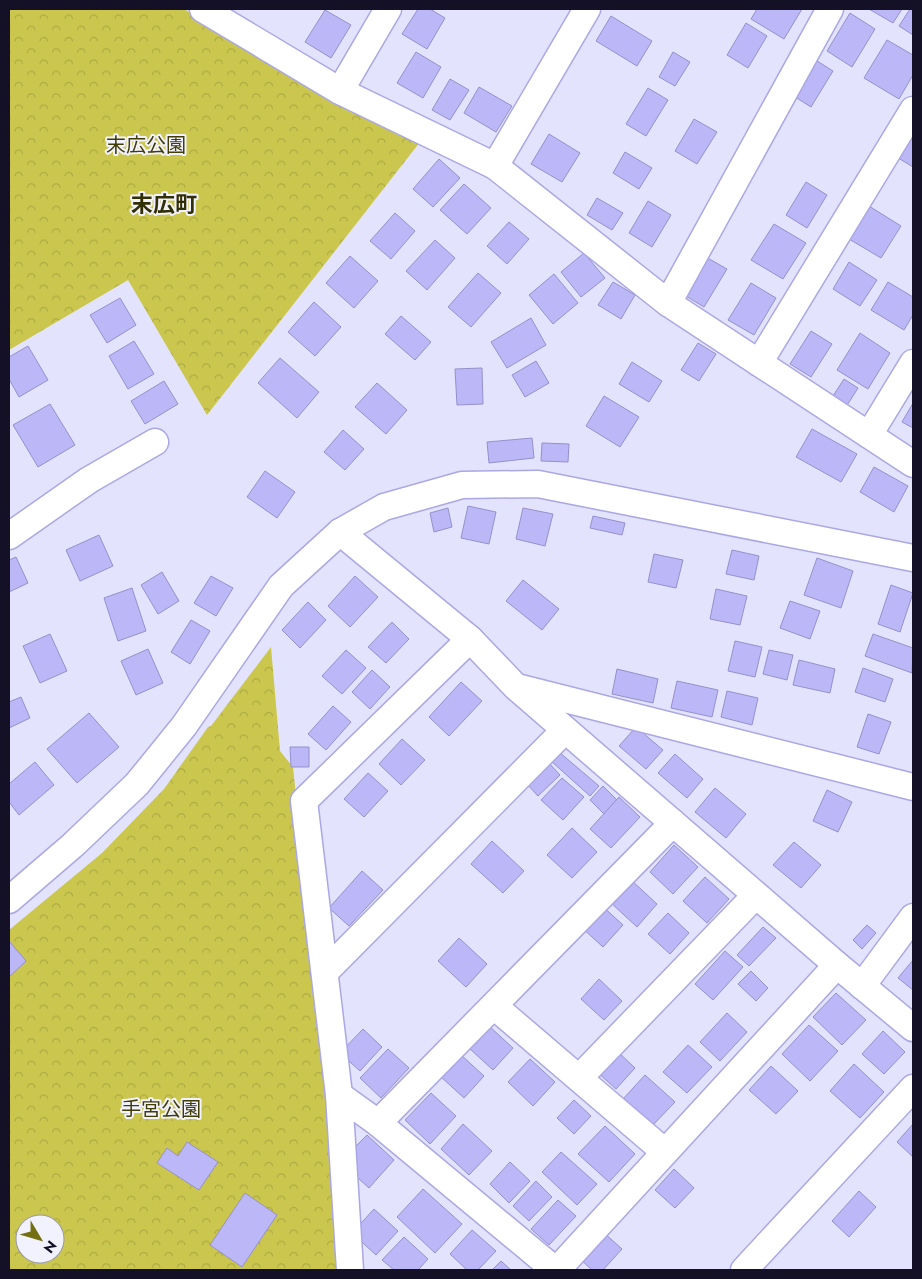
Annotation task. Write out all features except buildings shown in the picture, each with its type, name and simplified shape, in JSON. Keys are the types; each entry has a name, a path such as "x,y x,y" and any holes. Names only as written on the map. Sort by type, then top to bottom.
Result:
{"street":[{"path":"203,9 340,91 495,166 668,303 913,464"},
{"path":"340,91 388,9"},
{"path":"495,166 587,9"},
{"path":"668,303 830,9"},
{"path":"759,363 913,110"},
{"path":"869,435 913,363"},
{"path":"9,536 89,480 155,442"},
{"path":"9,900 73,845 137,784 184,726 281,586 340,532 384,506 462,485 538,484 913,558"},
{"path":"340,532 470,639 516,687 837,965 913,1028"},
{"path":"350,1270 339,1095 326,971 304,801 470,639"},
{"path":"516,687 913,787"},
{"path":"326,971 565,730"},
{"path":"378,1123 673,824"},
{"path":"579,1078 756,895"},
{"path":"862,986 913,917"},
{"path":"339,1095 378,1123 556,1270 837,965"},
{"path":"494,1006 665,1152"},
{"path":"744,1270 913,1088"}],"green space":[{"name":"末広公園","path":"9,9 184,9 338,102 420,142 207,415 128,280 9,350"},
{"name":"手宮公園","path":"271,647 280,751 293,767 345,1270 9,1270 9,930 102,853 164,789 208,727 211,726"}],"district":[{"name":"末広町","path":"164,204"}]}
